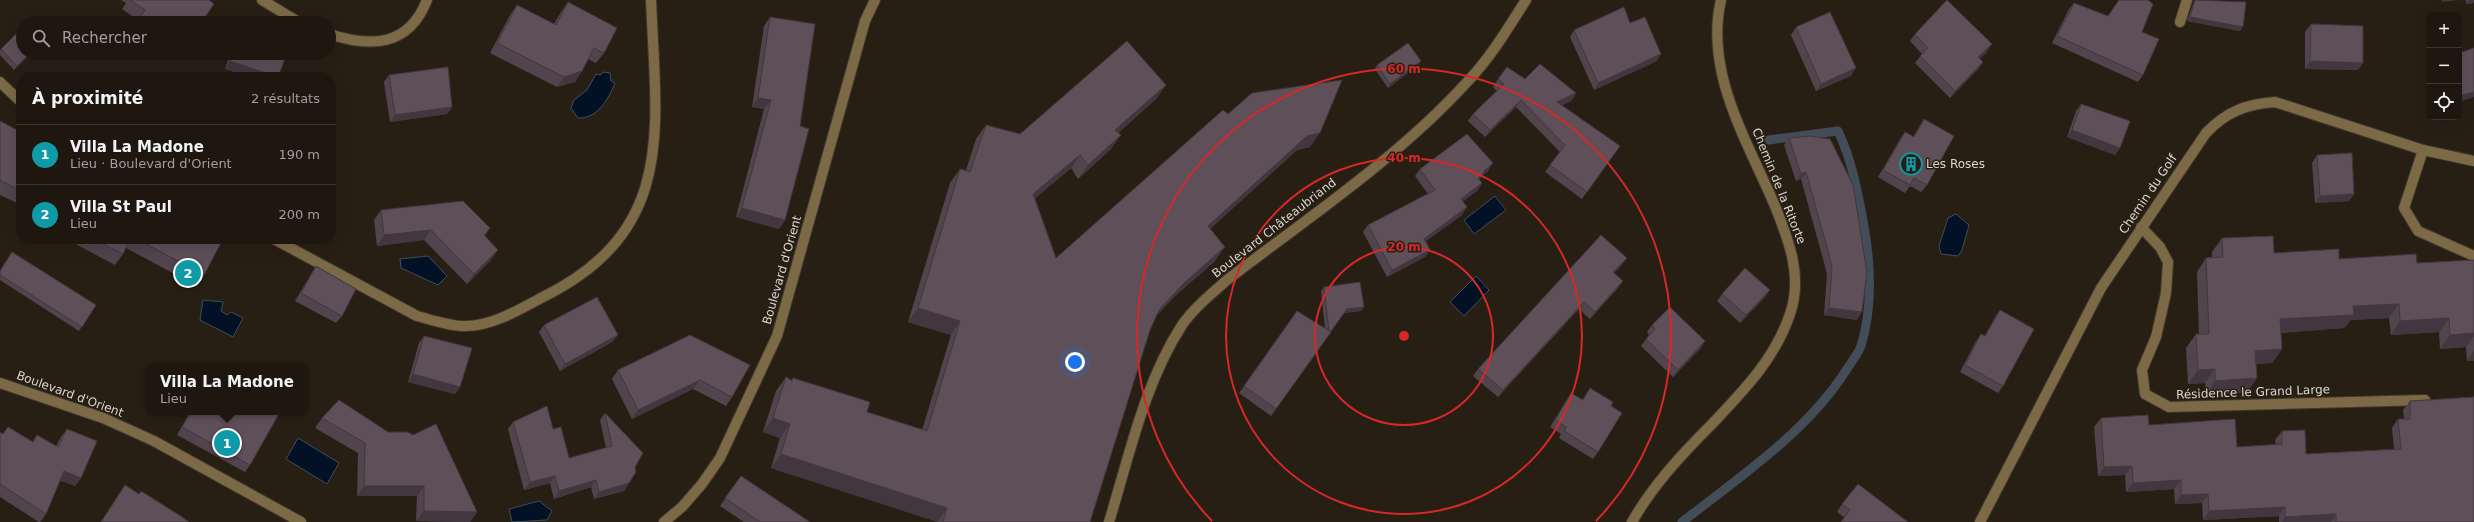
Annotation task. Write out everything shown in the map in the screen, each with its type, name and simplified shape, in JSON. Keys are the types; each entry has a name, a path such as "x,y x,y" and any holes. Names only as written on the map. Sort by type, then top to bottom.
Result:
{"street":[{"path":"262,0 288,16"},
{"path":"336,35 367,42 398,37 421,15 427,0"},
{"path":"283,244 417,316 465,326 492,320 562,288 594,266 612,249 628,227 641,202 650,172 656,136 651,0"},
{"name":"Boulevard d'Orient","path":"664,522 682,507 697,490 720,458 777,336 865,21 875,0"},
{"name":"Boulevard Châteaubriand","path":"1109,522 1142,413 1158,373 1182,325 1200,303 1226,280 1409,141 1469,80 1489,56 1526,0"},
{"name":"Chemin de la Ritorte","path":"1632,522 1660,480 1752,381 1771,357 1791,313 1795,288 1790,242 1728,98 1720,68 1717,36 1721,0"},
{"path":"2180,22 2187,0"},
{"path":"0,82 16,97"},
{"name":"Chemin du Golf","path":"1980,522 2026,429 2101,288 2206,133 2226,115 2240,107 2274,102 2422,150 2473,160"},
{"path":"2422,150 2404,208 2418,231 2474,256"},
{"name":"Résidence le Grand Large","path":"2141,228 2160,246 2168,262 2166,293 2156,337 2142,370 2145,394 2169,407 2435,400"},
{"name":"Boulevard d'Orient","path":"0,383 103,418 154,441 300,522"}],"water":[{"path":"604,72 610,73 611,81 615,83 610,95 597,111 591,115 578,118 571,108 574,100 587,90 596,74 600,75"},
{"path":"1495,196 1506,210 1474,234 1464,220"},
{"path":"1956,214 1969,225 1962,250 1958,256 1941,254 1939,246 1948,218"},
{"path":"428,256 447,276 438,285 401,268 400,259"},
{"path":"1476,276 1489,290 1464,316 1450,302"},
{"path":"203,300 223,302 221,311 227,315 231,312 243,318 233,337 200,320"},
{"path":"298,438 339,463 327,484 286,459"},
{"path":"539,501 552,511 547,520 512,522 509,509"}],"building":[{"path":"130,0 209,0 214,4 206,16 141,16 145,10"},
{"path":"1947,0 1992,44 1978,57 1983,62 1955,91 1920,56 1928,48 1915,34"},
{"path":"2119,0 2148,0 2153,4 2142,32 2159,39 2143,75 2057,36 2074,3 2108,16"},
{"path":"2195,0 2246,2 2243,27 2190,17"},
{"path":"568,2 617,28 604,53 594,48 582,71 564,77 497,43 517,5 556,25"},
{"path":"1624,7 1630,23 1645,17 1661,54 1598,83 1574,30"},
{"path":"1830,12 1856,68 1821,84 1796,27"},
{"path":"770,17 815,24 800,126 809,129 785,220 742,208 771,100 758,98"},
{"path":"2311,24 2363,26 2363,63 2310,61"},
{"path":"16,34 16,60 23,60 17,66 1,49"},
{"path":"1127,41 1166,85 1115,130 1121,135 1088,165 1080,155 1033,194 1056,258 1223,110 1228,114 1252,93 1342,80 1320,133 1307,136 1208,226 1225,247 1184,283 1159,310 1150,330 1090,522 943,522 947,508 781,454 790,424 773,418 786,377 792,381 793,378 870,402 867,412 927,431 960,321 918,308 960,169 970,172 986,125 1020,134"},
{"path":"1408,43 1421,61 1390,84 1377,65"},
{"path":"2474,48 2474,92 2462,95 2462,84 2462,52"},
{"path":"284,60 280,72 263,72 230,61"},
{"path":"1540,64 1576,93 1557,102 1620,146 1587,192 1550,165 1565,145 1521,100 1490,130 1473,114 1504,84 1498,79 1507,67 1525,79"},
{"path":"448,67 452,107 395,115 389,75"},
{"path":"2081,104 2130,121 2120,148 2072,130"},
{"name":"Les Roses","path":"1924,119 1954,136 1927,185 1914,178 1910,185 1883,170 1905,132 1914,137"},
{"path":"0,121 16,129 16,188 0,180"},
{"path":"1467,134 1493,163 1478,178 1482,183 1461,199 1467,207 1424,239 1430,250 1392,270 1368,225 1435,190 1420,169"},
{"path":"1810,136 1830,139 1853,185 1867,272 1862,312 1829,308 1832,267 1806,172 1801,174 1789,138"},
{"path":"2352,153 2354,194 2320,196 2317,155"},
{"path":"463,201 490,228 484,235 498,250 474,274 431,230 384,235 381,210"},
{"path":"1601,235 1627,258 1613,272 1623,281 1595,312 1584,302 1503,390 1478,369"},
{"path":"2273,236 2274,253 2339,249 2339,259 2416,254 2417,263 2474,260 2474,333 2450,335 2449,318 2400,321 2399,304 2353,306 2354,315 2280,319 2282,349 2255,351 2257,378 2215,381 2215,369 2198,370 2196,334 2209,334 2206,258 2223,257 2222,238"},
{"path":"104,244 128,244 123,254"},
{"path":"146,244 220,244 204,275"},
{"path":"12,252 96,305 82,327 0,275 0,271"},
{"path":"316,266 356,289 342,316 301,293"},
{"path":"1745,268 1770,290 1746,315 1722,294"},
{"path":"1360,282 1364,307 1347,309 1331,332 1329,331 1324,287"},
{"path":"597,297 618,335 565,364 544,325"},
{"path":"1670,307 1705,341 1678,370 1646,339 1655,329 1652,325"},
{"path":"2000,310 2034,329 2003,386 1965,365 1981,334 1985,336"},
{"path":"1297,311 1331,332 1276,409 1244,386"},
{"path":"690,335 750,365 732,397 700,380 638,410 618,370"},
{"path":"424,336 472,348 460,387 413,374"},
{"path":"1590,388 1613,402 1611,406 1622,413 1598,452 1564,431 1566,427 1555,420 1571,393 1583,400"},
{"path":"2474,397 2474,522 2336,522 2336,514 2285,517 2285,507 2209,511 2208,494 2181,495 2181,480 2133,483 2132,466 2104,467 2101,418 2148,415 2149,425 2235,419 2237,447 2282,444 2282,431 2305,430 2306,454 2401,449 2398,419 2410,419 2410,401"},
{"path":"339,400 388,432 407,432 413,435 436,424 477,512 424,511 424,486 364,486 365,443 322,418"},
{"path":"547,406 553,429 561,427 569,458 612,446 605,413 643,453 635,467 636,472 629,483 599,492 596,480 559,491 555,476 530,482 513,422"},
{"path":"189,415 278,415 250,465 182,427"},
{"path":"8,427 33,442 37,435 58,447 67,429 97,441 81,478 64,471 46,514 0,484 0,432 3,434"},
{"path":"741,476 810,522 760,522 725,498"},
{"path":"1858,484 1908,522 1841,522 1850,510 1842,504"},
{"path":"125,485 139,494 141,491 189,522 101,522"}],"waterway":[{"path":"1682,522 1749,470 1793,433 1831,392 1856,355 1861,346 1865,331 1868,316 1870,286 1864,226 1854,177 1838,131 1769,140"}],"place":[{"name":"Les Roses","path":"1911,164"},
{"name":"Villa St Paul","path":"188,273"},
{"name":"Villa La Madone","path":"227,443"}]}
